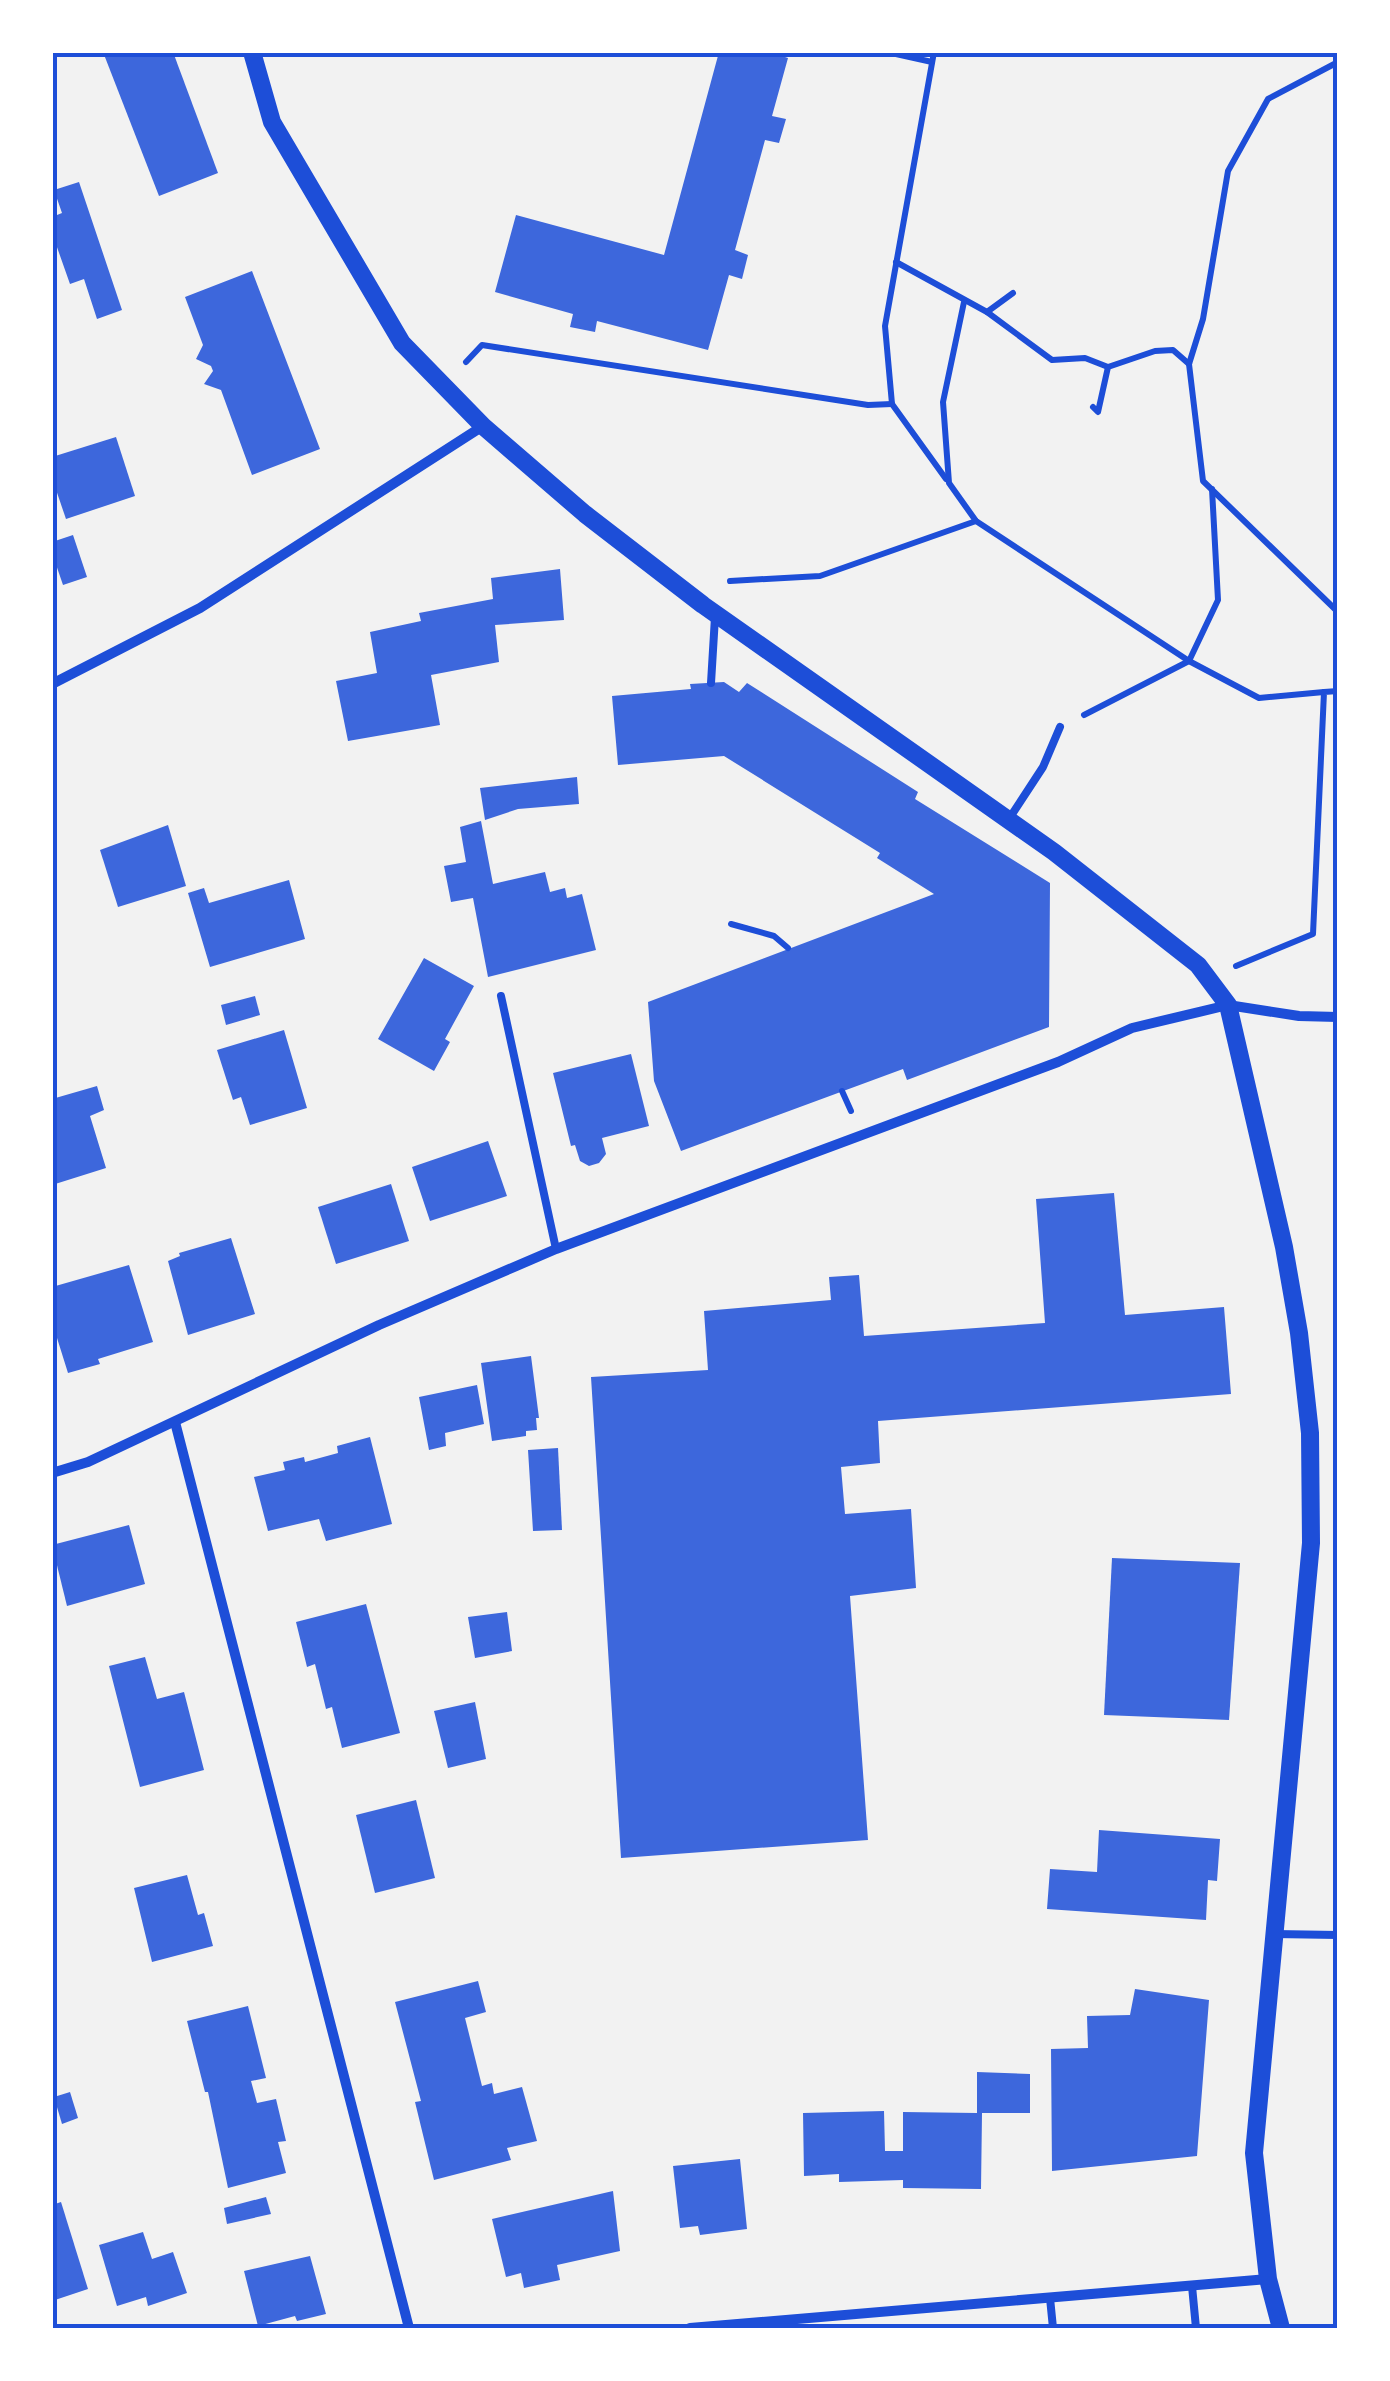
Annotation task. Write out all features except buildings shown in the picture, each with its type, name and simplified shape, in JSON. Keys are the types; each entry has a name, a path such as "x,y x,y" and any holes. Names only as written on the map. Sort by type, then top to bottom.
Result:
{"street":[{"path":"252,52 272,122 402,343 483,426 585,514 709,609 1098,886 1198,965 1228,1005 1284,1247 1299,1332 1310,1433 1311,1543 1254,2153 1268,2280 1281,2328"},
{"path":"52,684 200,608 483,426"},
{"path":"52,1473 88,1462 379,1325 556,1249 1058,1062 1132,1028 1228,1005 1338,1018"},
{"path":"175,1422 409,2328"},
{"path":"690,2328 1268,2280"}],"lane":[{"path":"709,609 711,682"},
{"path":"1008,821 1043,767 1060,727"},
{"path":"501,996 556,1249"},
{"path":"1274,1934 1338,1935"},
{"path":"1192,2286 1196,2328"},
{"path":"1050,2298 1053,2328"}],"path":[{"path":"887,52 933,57 885,326 892,404 976,521 1189,661 1259,698 1338,691"},
{"path":"1338,62 1268,99 1228,171 1203,319 1189,364 1203,481 1338,612"},
{"path":"896,262 987,312 1052,360 1085,358 1108,367 1156,350 1173,350 1189,364"},
{"path":"987,312 1013,294"},
{"path":"949,483 943,402 964,302"},
{"path":"443,385 482,344 868,406 892,404"},
{"path":"1093,408 1098,412 1108,367"},
{"path":"1060,727 1189,661 1218,600 1212,487"},
{"path":"709,609 726,582 820,576 976,521"},
{"path":"1208,978 1313,934 1324,692"},
{"path":"731,924 774,936 788,948"}]}
